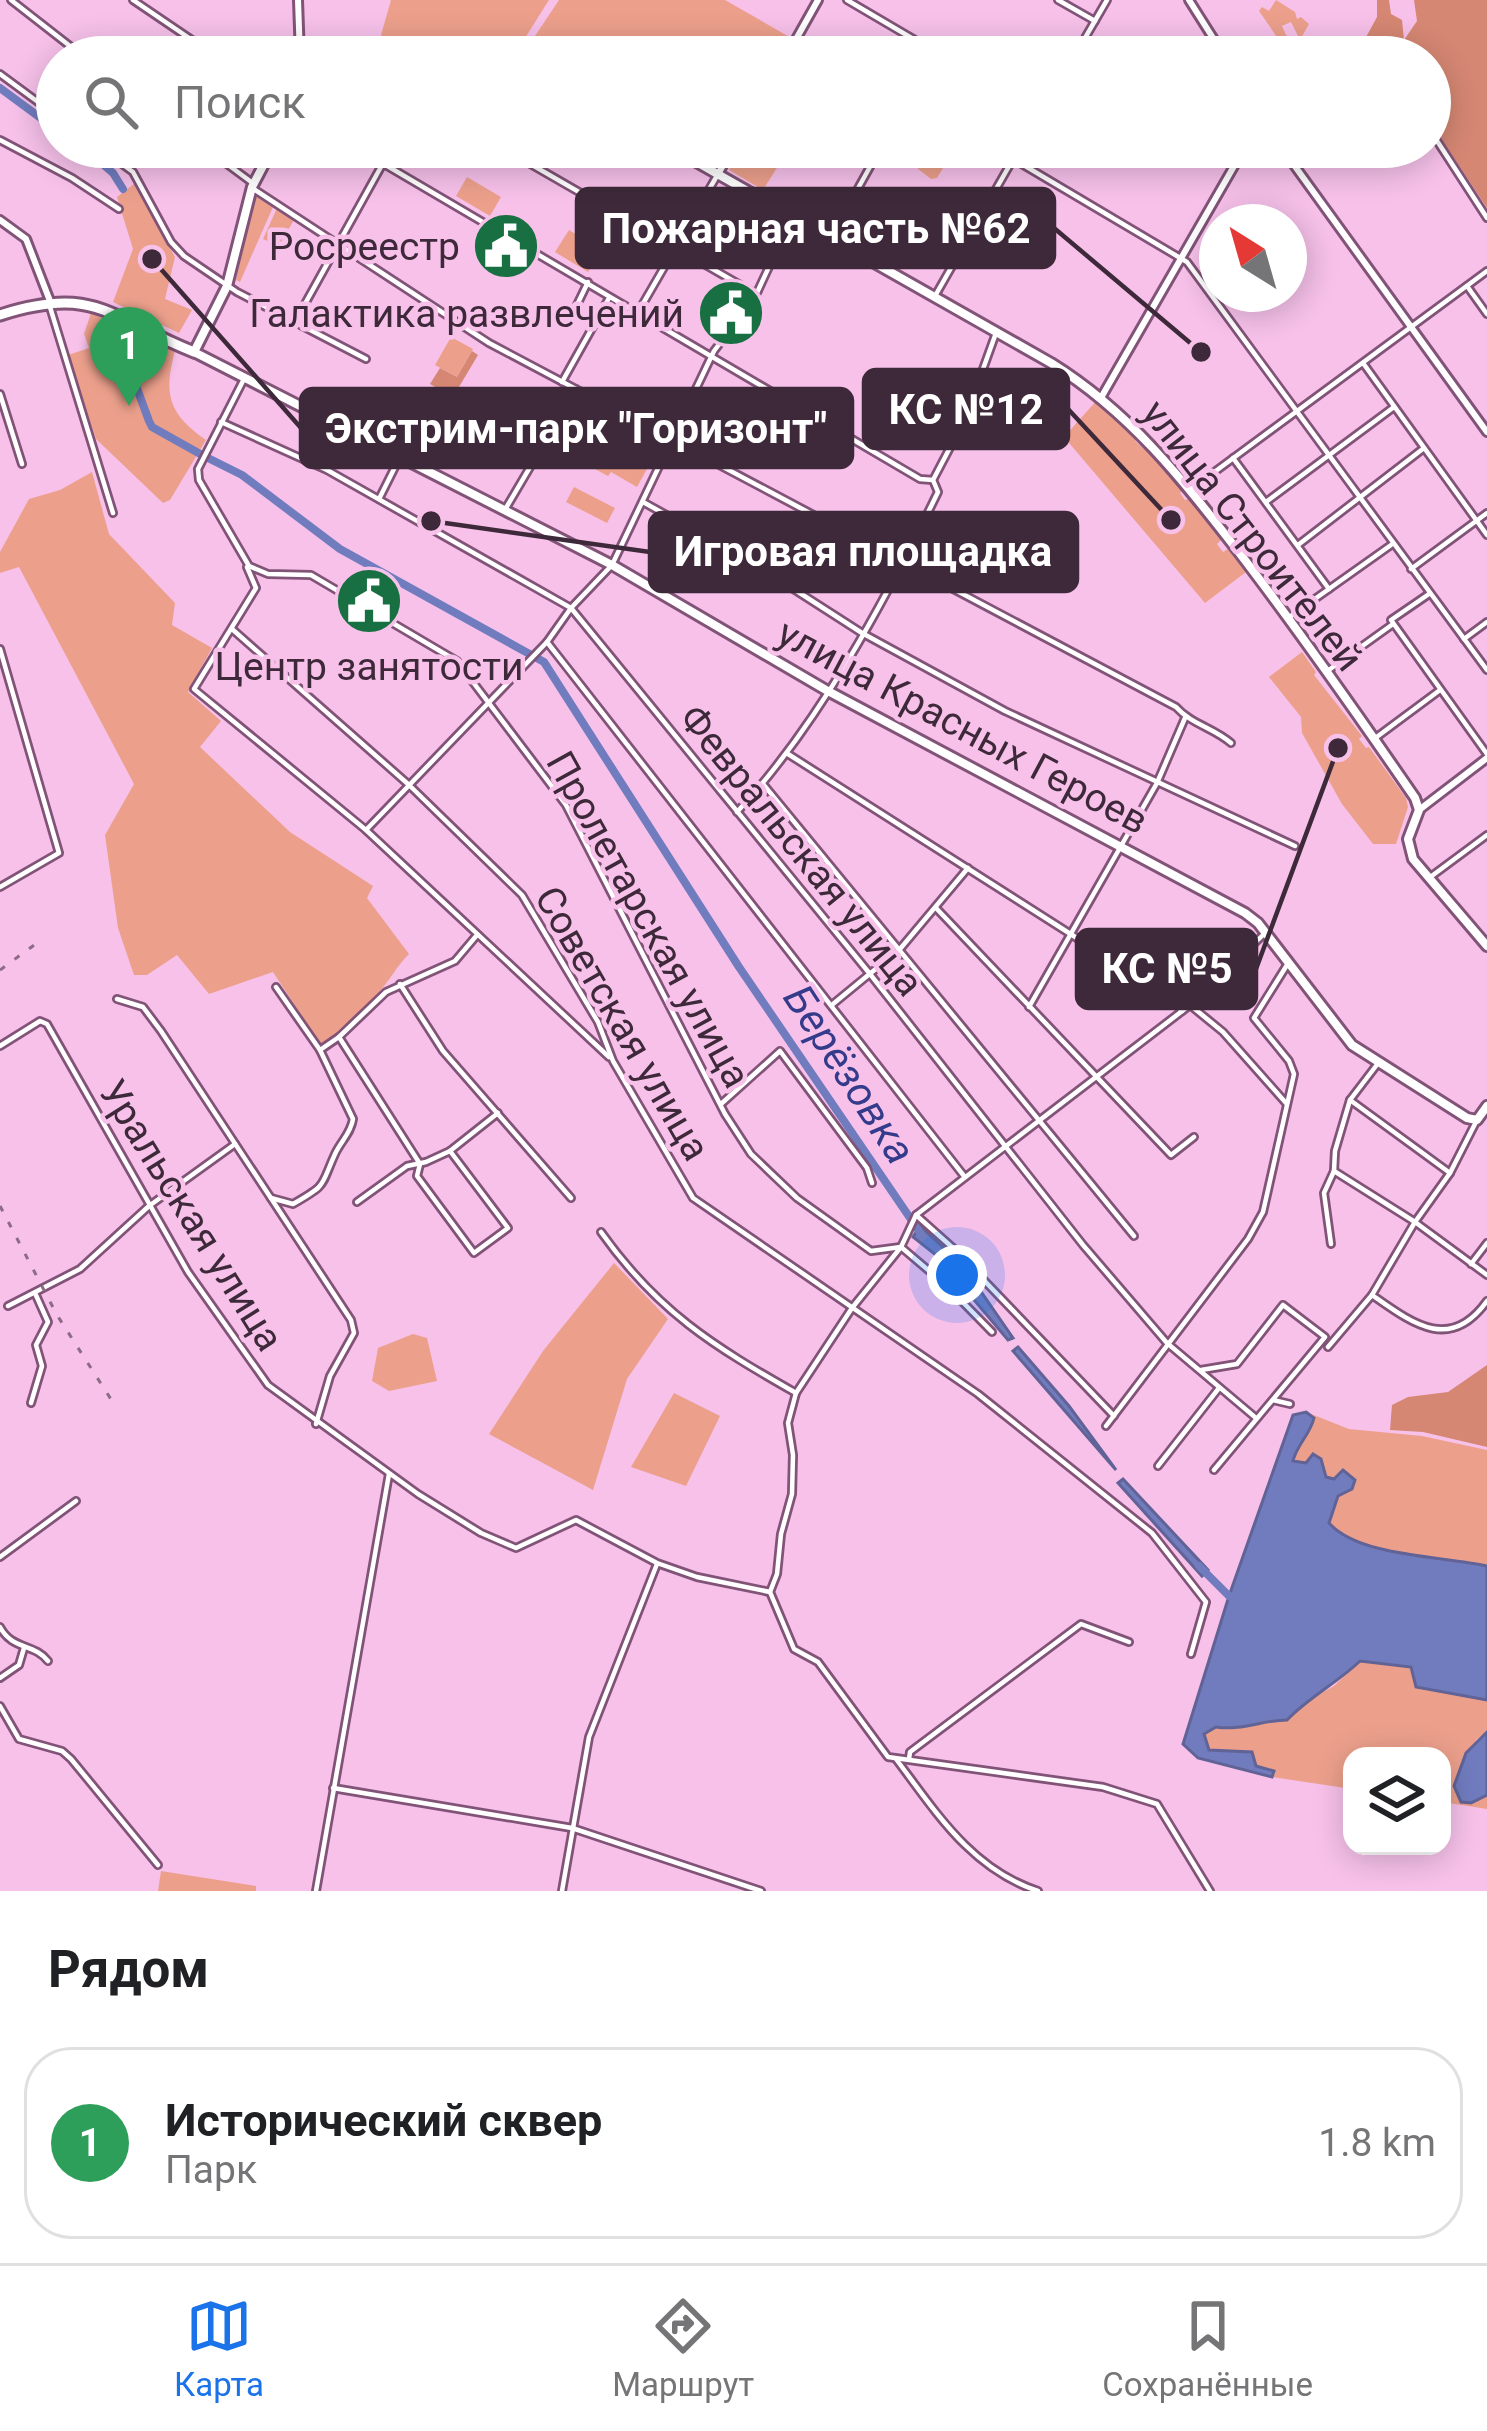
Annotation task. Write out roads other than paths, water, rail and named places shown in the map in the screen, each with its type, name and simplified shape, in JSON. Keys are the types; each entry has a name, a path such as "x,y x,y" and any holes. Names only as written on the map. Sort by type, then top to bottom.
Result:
{"main road":[{"path":"0,315 50,301 95,306 194,352 227,286 253,186 262,168"},
{"name":"улица Строителей","path":"707,168 997,331 1102,396 1156,447 1190,490 1288,618 1419,810"},
{"name":"улица Красных Героев","path":"194,352 612,565 826,690 1245,913 1258,923 1352,1045 1477,1120"},
{"path":"1419,810 1408,849 1487,946"},
{"path":"1477,1120 1487,1106"}],"street":[{"path":"11,0 57,36"},
{"path":"133,0 187,36"},
{"path":"798,36 818,0"},
{"path":"847,0 904,36"},
{"path":"1058,0 1095,21"},
{"path":"1086,36 1107,0"},
{"path":"1190,0 1212,36"},
{"path":"296,1 298,36"},
{"path":"0,74 36,101"},
{"path":"0,140 36,159"},
{"path":"1451,162 1487,218"},
{"path":"53,168 119,209"},
{"path":"128,168 171,242 227,286 366,359"},
{"path":"230,168 489,343 902,565 1041,633 1176,706 1185,718 1231,743"},
{"path":"295,322 382,168"},
{"path":"391,168 920,479 933,480"},
{"path":"538,168 756,294"},
{"path":"637,314 722,168"},
{"path":"830,238 868,168"},
{"path":"935,296 1008,168"},
{"path":"1031,168 1183,258 1487,670"},
{"path":"1102,396 1234,168"},
{"path":"1296,168 1487,432"},
{"path":"367,830 548,642 612,565 711,358 756,294 792,217"},
{"path":"0,220 26,239 50,301 113,513"},
{"path":"1190,490 1487,271"},
{"path":"576,307 588,282"},
{"path":"1467,286 1487,314"},
{"path":"562,382 610,296"},
{"path":"933,480 965,419 997,331"},
{"path":"1363,363 1487,535"},
{"path":"245,377 199,461 199,480 224,518 256,588 194,689 367,830 613,1061"},
{"path":"505,510 576,389"},
{"path":"0,394 22,464"},
{"path":"1266,502 1394,407"},
{"name":"Февральская улица","path":"219,426 308,461 572,608 1168,1343 1256,1418"},
{"path":"1298,545 1424,448"},
{"path":"379,499 400,457"},
{"path":"1233,458 1329,589"},
{"path":"737,812 788,754 862,633 938,492 933,480"},
{"path":"642,501 753,562 862,633 1005,711 1295,846"},
{"path":"1411,569 1487,513"},
{"path":"1288,618 1393,544"},
{"name":"Пролетарская улица","path":"244,561 268,574 310,575 457,661 566,806 721,1105 760,1166 872,1251 901,1247 992,1332"},
{"path":"1326,672 1429,594"},
{"path":"1392,622 1487,756 1419,810"},
{"path":"1464,639 1487,622"},
{"name":"Советская улица","path":"232,629 408,784 522,895 598,1022 613,1061 693,1198 978,1394 1152,1533 1206,1602 1191,1654"},
{"path":"548,642 964,1176"},
{"path":"0,650 59,853 0,887"},
{"path":"1374,740 1440,691"},
{"path":"1029,1007 1156,783 1185,718"},
{"path":"788,754 1171,998 1182,1011"},
{"path":"763,784 1134,1236"},
{"path":"1428,879 1487,835"},
{"path":"832,1005 900,950 968,868"},
{"path":"936,908 1171,1155 1194,1137"},
{"path":"320,1050 386,992 455,962 477,935"},
{"path":"1210,1891 1160,1808 1146,1799 1103,1787 896,1758 881,1750 818,1662 794,1648 770,1592 792,1494 794,1455 788,1423 796,1393 852,1308 901,1247 916,1216 1190,1005 1263,935"},
{"path":"1106,1426 1248,1239 1263,1212 1294,1074 1289,1060 1254,1018 1287,965"},
{"path":"400,984 443,1051 571,1198"},
{"path":"271,1198 292,1204 318,1190 351,1130 352,1119 320,1050 277,987"},
{"path":"117,999 143,1007 338,1296 354,1333 330,1376 316,1424"},
{"path":"1190,1005 1223,1032 1286,1103"},
{"name":"Уральская улица","path":"0,1046 40,1021 47,1024 188,1272 255,1370 316,1424 482,1533 516,1548 576,1520 657,1563"},
{"path":"339,1037 420,1163 417,1176 474,1253 508,1228 450,1151"},
{"path":"721,1105 780,1052 867,1168 872,1183"},
{"path":"1331,1244 1324,1193 1334,1171 1335,1151 1350,1100 1379,1062"},
{"path":"1350,1100 1450,1173"},
{"path":"357,1202 406,1166 450,1151 499,1113"},
{"path":"1328,1347 1372,1295 1414,1222 1450,1173 1477,1120"},
{"path":"8,1306 80,1268 149,1206 235,1144"},
{"path":"1334,1171 1487,1275"},
{"path":"916,1216 953,1248 1114,1416"},
{"path":"601,1232 691,1330 796,1393"},
{"path":"1471,1264 1487,1243"},
{"path":"31,1403 43,1366 36,1345 48,1322 35,1293"},
{"path":"1372,1295 1417,1326 1434,1330 1474,1319 1487,1301"},
{"path":"1199,1370 1238,1364 1283,1305 1324,1337 1214,1470"},
{"path":"1158,1466 1219,1388"},
{"path":"1272,1400 1291,1404"},
{"path":"316,1891 388,1474"},
{"path":"0,1557 76,1502"},
{"path":"562,1891 590,1737 657,1563 697,1577 770,1592"},
{"path":"909,1760 910,1752 1081,1624 1129,1642"},
{"path":"0,1628 11,1643 42,1652 48,1661"},
{"path":"0,1678 20,1665 24,1648"},
{"path":"0,1706 19,1739 62,1751 71,1760 158,1865"},
{"path":"896,1758 981,1863 1038,1891"},
{"path":"333,1788 572,1828 761,1891"}],"water":[{"path":"920,1226 964,1267 1013,1338 1008,1340 936,1255 913,1237"},
{"path":"1018,1347 1069,1406 1116,1470 1013,1351"},
{"path":"1306,1412 1314,1418 1293,1461 1306,1463 1313,1454 1321,1459 1326,1477 1334,1479 1343,1470 1355,1480 1352,1489 1338,1496 1329,1523 1360,1543 1381,1549 1487,1566 1487,1700 1416,1687 1411,1667 1360,1661 1287,1720 1216,1727 1204,1734 1209,1750 1252,1752 1256,1766 1274,1771 1272,1777 1198,1758 1183,1744 1293,1415"},
{"path":"1123,1479 1208,1570 1202,1576 1118,1483"},
{"path":"1487,1732 1487,1795 1461,1802 1454,1786 1466,1753"}],"waterway":[{"name":"Берёзовка","path":"0,88 36,115"},
{"name":"Берёзовка","path":"107,168 123,189"},
{"name":"Берёзовка","path":"149,341 132,375 149,421 202,455"},
{"name":"Берёзовка","path":"204,456 242,475 340,549 544,662 739,967 921,1234"},
{"name":"Берёзовка","path":"1199,1566 1229,1596 1238,1598"}],"railway":[{"path":"0,970 41,940"},
{"path":"0,1206 57,1315 114,1404"}],"place":[{"name":"Росреестр","path":"506,246"},
{"name":"Экстрим-парк \"Горизонт\"","path":"152,259"},
{"name":"Галактика развлечений","path":"731,313"},
{"name":"Пожарная часть №62","path":"1201,352"},
{"name":"Исторический сквер","path":"129,406"},
{"name":"КС №12","path":"1171,520"},
{"name":"Игровая площадка","path":"431,521"},
{"name":"Центр занятости","path":"369,601"},
{"name":"КС №5","path":"1338,748"}]}
